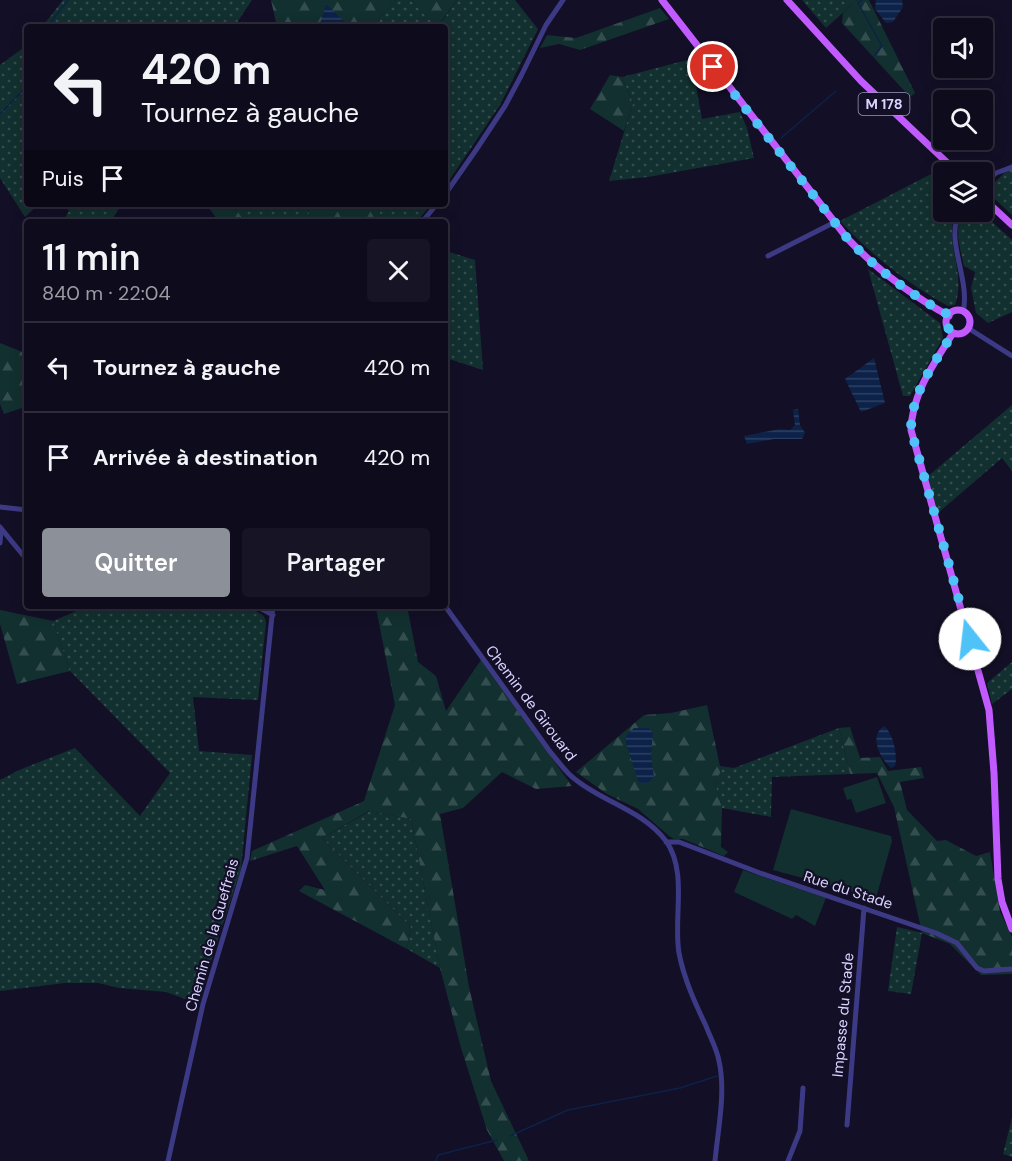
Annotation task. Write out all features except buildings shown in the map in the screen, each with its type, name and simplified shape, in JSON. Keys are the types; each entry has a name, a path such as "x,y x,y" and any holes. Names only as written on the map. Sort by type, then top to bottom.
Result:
{"main road":[{"path":"662,0 833,223 860,252 881,270 949,315"},
{"name":"M 178","path":"787,0 861,81 946,162"},
{"path":"993,207 1012,225"},
{"path":"955,311 963,312 970,320 968,328 960,334 953,333 947,327 949,315 955,311"},
{"path":"953,333 917,394 911,418 911,430 989,710 998,879 1002,902 1012,929"}],"street":[{"path":"448,190 505,106 546,25 563,0"},
{"path":"993,175 1012,167"},
{"path":"424,219 434,207"},
{"path":"956,222 955,233 965,292 963,312"},
{"path":"768,256 833,223"},
{"path":"968,328 1012,356"},
{"path":"2,509 24,510"},
{"path":"0,528 0,543"},
{"path":"0,528 24,556"},
{"path":"262,609 273,615"},
{"name":"Chemin de la Gueffrais","path":"168,1161 203,1004 247,858 273,609"},
{"name":"Chemin de Girouard","path":"447,609 567,773 589,789 640,816 666,842 672,852 677,872 677,941 688,985 719,1060 721,1100 715,1161"},
{"name":"Rue du Stade","path":"666,842 679,842 760,873 929,931 957,943 977,968 984,971 1012,969"},
{"name":"Impasse du Stade","path":"847,1125 864,908"},
{"path":"788,1161 800,1131 802,1088"}],"green space":[{"path":"63,0 252,0 236,24 44,24"},
{"path":"271,0 396,0 379,18 380,24 276,24"},
{"path":"396,0 411,0 434,24 380,24 379,18"},
{"path":"411,0 457,0 439,24 434,24"},
{"path":"457,0 515,0 538,29 500,105 448,182 448,24 440,24"},
{"path":"802,0 857,0 826,28"},
{"path":"857,0 869,0 915,93 910,97 842,23 843,13"},
{"path":"660,8 669,19 580,50 559,44 540,48 547,35 576,38"},
{"path":"24,47 24,207 36,207 25,217 0,178 0,65"},
{"path":"691,59 702,119 740,112 747,128 754,158 648,177 609,181 633,103 622,77"},
{"path":"610,75 622,77 633,103 624,131 590,109"},
{"path":"1012,163 1012,215 993,197 993,184"},
{"path":"933,173 933,222 953,222 952,234 958,281 955,305 948,306 891,268 864,246 840,221"},
{"path":"66,207 120,207 112,219 64,219 69,211"},
{"path":"208,207 234,207 244,219 217,219"},
{"path":"234,207 308,207 310,219 244,219"},
{"path":"308,207 376,207 382,219 310,219"},
{"path":"376,207 429,207 419,219 382,219"},
{"path":"960,222 992,222 1012,240 1012,312 988,323 976,313 971,288 975,272 964,266 958,238"},
{"path":"448,252 475,260 483,370 448,359"},
{"path":"868,269 940,323 943,338 910,396 903,396"},
{"path":"0,343 24,353 24,407 4,414 0,404"},
{"path":"1012,405 1012,471 1002,458 938,513 927,477"},
{"path":"81,609 253,609 264,616 266,622 258,700 193,697 199,751 252,755 241,869 199,1004 166,992 119,988 98,983 65,983 0,991 0,780 75,748 140,816 170,773 70,671 53,621"},
{"path":"376,609 408,609 418,662 436,676 446,711 481,660 572,786 536,789 502,772 463,808 440,814 469,987 491,1081 529,1161 504,1161 487,1130 461,1048 440,968 411,819 369,811 322,838 411,927 407,949 299,891 305,885 325,890 297,846 250,861 252,851 364,801 395,705"},
{"path":"0,610 53,621 70,671 17,684 0,624"},
{"path":"1012,662 1012,689 992,704 987,683"},
{"path":"707,705 721,771 715,784 722,808 721,847 728,852 724,856 683,839 674,839 638,809 607,794 576,772 644,715 671,713"},
{"path":"850,727 860,758 880,757 888,771 921,767 924,778 900,782 907,810 937,841 946,840 976,856 990,852 1000,912 1012,937 1012,974 981,975 950,944 922,933 894,807 877,773 850,774 839,728"},
{"path":"839,728 850,774 772,777 771,817 722,808 715,784 721,771 720,766 734,768"},
{"path":"877,777 886,803 856,813 851,799 847,800 843,788"},
{"path":"791,809 891,836 892,841 876,898 773,870"},
{"path":"370,811 411,819 440,968 407,949 411,927 322,838"},
{"path":"743,870 826,898 815,926 796,915 792,919 734,892"},
{"path":"897,927 922,933 911,994 888,991"},
{"path":"1012,1118 1012,1157 1003,1154"}],"water":[{"path":"876,0 902,0 903,7 893,22 886,23 875,9"},
{"path":"326,4 347,24 320,24"},
{"path":"874,358 885,403 861,412 845,379"},
{"path":"798,409 800,425 805,433 802,439 774,439 747,444 744,436 780,429 790,430 795,425 793,410"},
{"path":"884,726 890,734 895,750 895,766 891,768 880,753 876,741 877,735"},
{"path":"634,728 649,728 653,733 651,755 654,777 647,783 638,781 626,743 626,736"}],"waterway":[{"path":"49,24 68,0"},
{"path":"862,0 858,3 882,46 874,56"},
{"path":"0,114 24,89"},
{"path":"781,138 836,91"},
{"path":"510,1136 568,1110 680,1088 717,1076"},
{"path":"436,1161 438,1155 497,1140"}],"route":[{"path":"713,67 833,223 860,252 902,286 949,315 946,323 953,333 917,394 911,418 911,430 970,639"}]}
